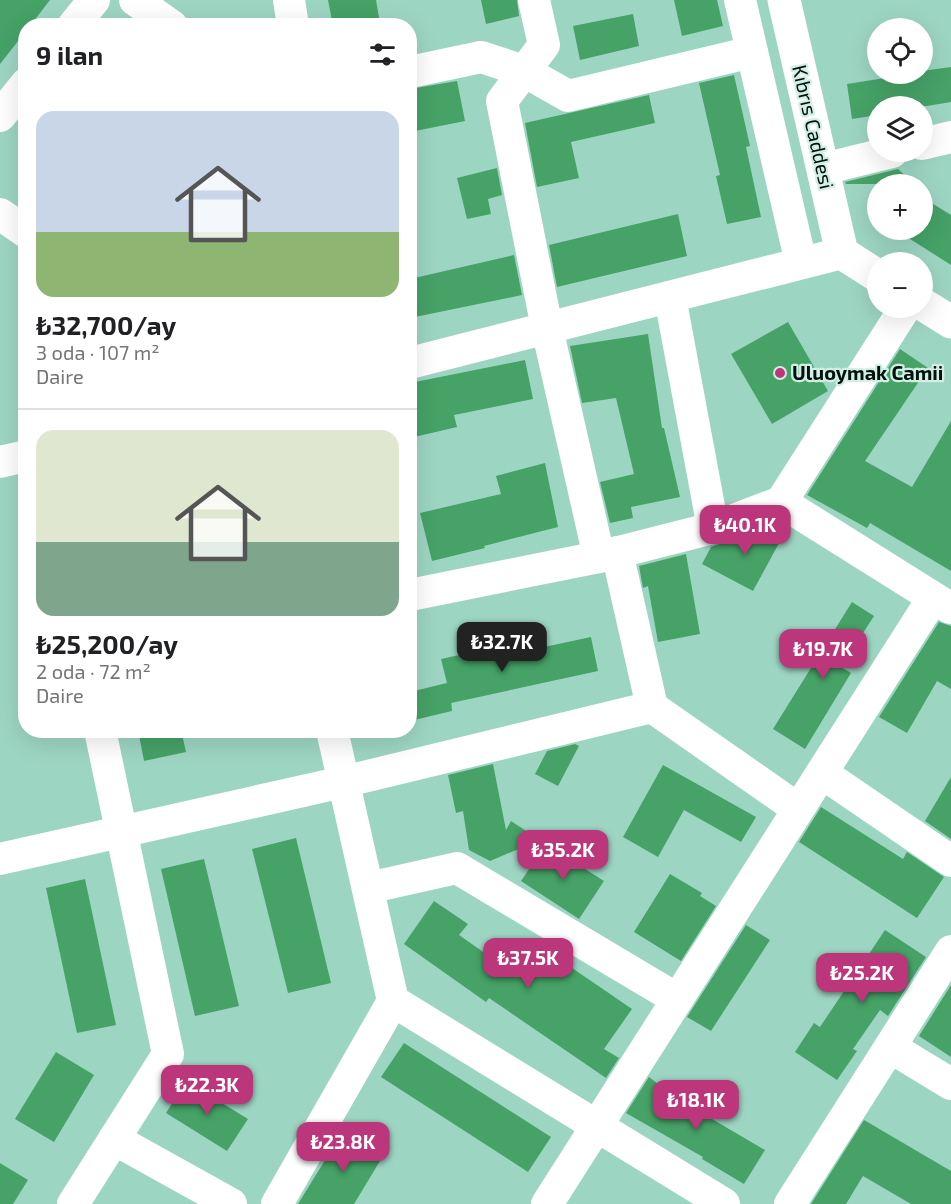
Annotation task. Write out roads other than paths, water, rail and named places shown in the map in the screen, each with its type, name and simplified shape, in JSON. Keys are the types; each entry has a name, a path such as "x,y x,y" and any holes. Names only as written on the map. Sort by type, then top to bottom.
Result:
{"street":[{"path":"79,18 94,0"},
{"path":"135,0 161,18"},
{"path":"289,0 292,18"},
{"path":"534,0 544,45 502,101 547,328 608,555 652,707 798,809"},
{"path":"740,0 801,263"},
{"name":"Kıbrıs Caddesi","path":"784,0 842,253"},
{"path":"417,71 481,57 524,71 568,96 752,52"},
{"path":"0,116 18,94"},
{"path":"933,141 951,137"},
{"path":"823,169 867,158"},
{"path":"0,214 18,226"},
{"path":"417,361 842,253 867,269"},
{"path":"670,297 713,528"},
{"path":"933,311 951,322"},
{"path":"417,594 608,555 713,528 781,502 899,318"},
{"path":"0,462 18,458"},
{"path":"547,1204 798,809 942,603 781,502"},
{"path":"0,859 343,782 652,707"},
{"path":"73,1204 168,1054 102,738"},
{"path":"277,1204 393,1001 334,738"},
{"path":"822,773 951,861"},
{"path":"368,888 457,868 677,999"},
{"path":"790,1204 951,951"},
{"path":"393,1001 724,1204"},
{"path":"890,1047 951,1084"},
{"path":"114,1139 231,1204"}],"place":[{"name":"Uluoymak Camii","path":"780,373"}]}
